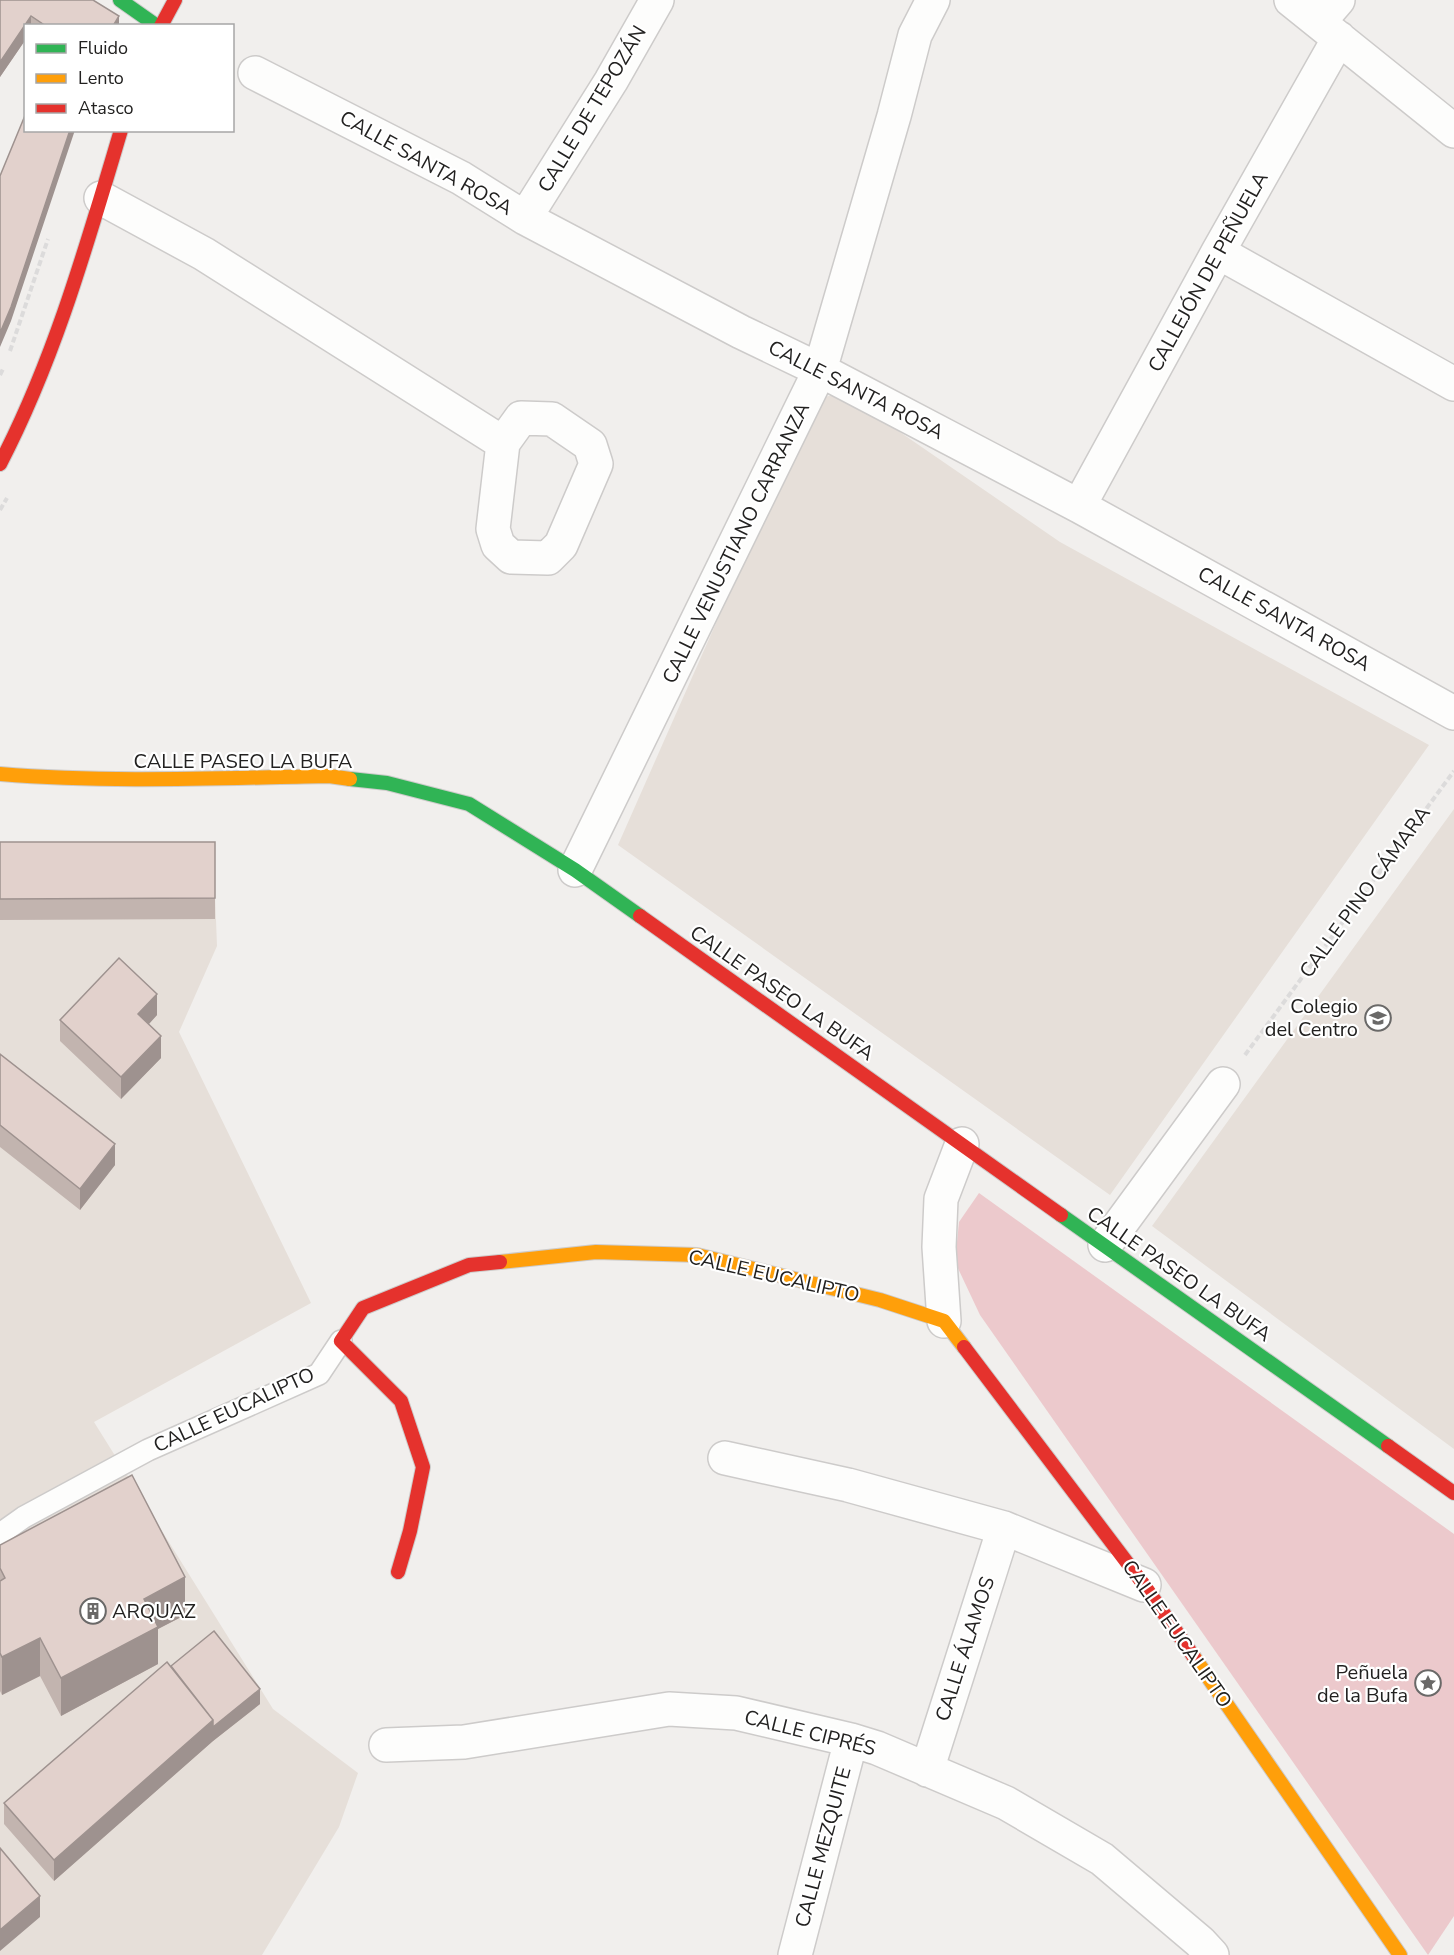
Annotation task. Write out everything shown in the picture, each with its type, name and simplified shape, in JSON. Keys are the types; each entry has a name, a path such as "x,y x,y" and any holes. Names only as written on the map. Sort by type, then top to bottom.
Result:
{"street":[{"path":"120,0 146,17"},
{"path":"160,24 175,0"},
{"name":"CALLE DE TEPOZÁN","path":"525,218 605,91 657,0"},
{"name":"CALLE VENUSTIANO CARRANZA","path":"575,870 820,370 894,116 915,35 933,0"},
{"path":"1291,0 1332,20 1454,131"},
{"name":"CALLEJÓN DE PEÑUELA","path":"1080,506 1218,252 1332,20"},
{"name":"CALLE SANTA ROSA","path":"255,73 461,178 525,218 741,332 820,370 1080,506 1454,712"},
{"path":"0,464 21,427 58,331 121,132"},
{"path":"101,198 204,254 503,443"},
{"path":"1218,252 1454,384"},
{"name":"CALLE PASEO LA BUFA","path":"0,774 60,779 131,780 329,776 387,783 469,804 575,870 1454,1493"},
{"path":"1105,1245 1223,1084"},
{"path":"944,1320 939,1247 941,1199 962,1144"},
{"name":"CALLE EUCALIPTO","path":"341,1341 363,1308 469,1265 596,1252 697,1255 880,1300 944,1320 1144,1585 1390,1951"},
{"path":"341,1341 401,1401 423,1467 410,1531 398,1572"},
{"path":"725,1458 848,1485 1004,1528 1144,1585"},
{"name":"CALLE ÁLAMOS","path":"927,1770 1004,1528"},
{"name":"CALLE CIPRÉS","path":"386,1745 464,1742 669,1709 736,1713 851,1740 1006,1803 1102,1859 1200,1942 1212,1955"},
{"name":"CALLE MEZQUITE","path":"795,1955 851,1740"}],"lane":[{"name":"CALLE EUCALIPTO","path":"0,1534 24,1517 148,1450 319,1374 341,1341"}],"path":[{"path":"10,352 51,230"},
{"path":"0,375 6,363"},
{"name":"CALLE PINO CÁMARA","path":"1223,1084 1454,771"}],"shaded area":[{"path":"843,393 1060,542 1429,745 1110,1195 618,845 815,399"},
{"name":"Colegio del Centro","path":"1454,809 1454,1449 1152,1226"},
{"path":"213,842 217,946 179,1032 311,1303 94,1422 273,1709 358,1773 339,1827 262,1955 0,1955 0,844"},
{"path":"979,1193 1454,1534 1454,1916 1428,1955 980,1315 955,1262 959,1222"}],"building":[{"path":"0,0 93,0 119,16 114,24 43,24 31,16 0,62"},
{"path":"24,118 24,132 69,132 11,307 0,333 0,176"},
{"path":"0,842 215,842 215,898 0,899"},
{"path":"119,958 157,994 138,1014 161,1036 121,1077 60,1020"},
{"path":"0,1054 115,1144 80,1189 0,1125"},
{"name":"ARQUAZ","path":"132,1475 185,1577 144,1599 158,1627 61,1678 40,1638 2,1657 0,1653 0,1581 5,1578 0,1568 0,1545"},
{"path":"214,1631 260,1689 213,1727 213,1720 171,1666"},
{"path":"167,1662 213,1720 54,1860 4,1803"},
{"path":"0,1848 40,1896 0,1930"}],"traffic: fast":[{"path":"120,0 154,24"},
{"path":"350,779 387,783 469,804 575,870 640,916"},
{"path":"1061,1215 1388,1446"}],"traffic: slow":[{"path":"0,774 123,779 329,776 350,779"},
{"path":"500,1262 596,1252 697,1255 880,1300 944,1321 964,1347"},
{"path":"1194,1657 1400,1955"}],"traffic: jam":[{"path":"162,24 175,0"},
{"path":"0,464 20,424 53,342 82,258 120,132"},
{"path":"640,916 1061,1215"},
{"path":"398,1572 410,1531 423,1467 401,1401 341,1341 363,1308 469,1265 500,1262"},
{"path":"964,1347 1144,1585 1194,1657"},
{"path":"1388,1446 1454,1493"}],"place":[{"name":"Colegio del Centro","path":"1378,1018"},
{"name":"ARQUAZ","path":"93,1611"},
{"name":"Peñuela de la Bufa","path":"1428,1683"}]}
